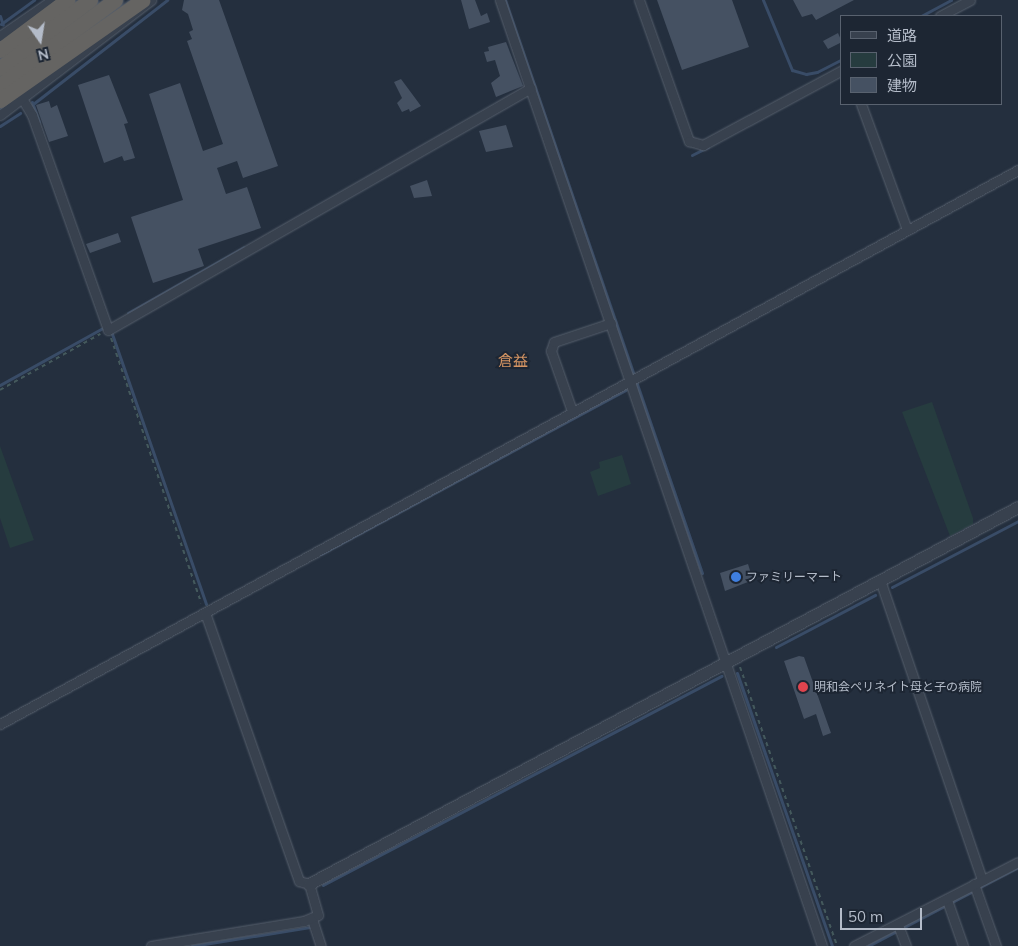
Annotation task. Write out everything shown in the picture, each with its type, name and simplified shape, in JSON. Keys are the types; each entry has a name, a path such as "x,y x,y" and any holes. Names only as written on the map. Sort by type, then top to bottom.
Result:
{"highway":[{"path":"0,39 67,0"},
{"path":"0,68 90,0"},
{"path":"0,84 115,0"},
{"path":"0,100 143,0"}],"street":[{"path":"0,39 52,0"},
{"path":"0,115 23,100 151,0"},
{"path":"500,0 612,323 634,378 733,662 822,946"},
{"path":"639,0 689,141 703,145 840,71"},
{"path":"942,15 970,0"},
{"path":"23,100 32,115 110,329 531,88"},
{"path":"861,105 907,230"},
{"path":"0,724 572,411 1018,170"},
{"path":"572,411 551,351 554,342 612,323"},
{"path":"205,613 299,881 308,884 733,662 880,580 1018,507"},
{"path":"880,580 978,882 996,946"},
{"path":"854,946 899,928 948,903 978,882 1018,862"},
{"path":"151,946 179,944 312,919 318,915 308,884"},
{"path":"948,903 963,946"},
{"path":"312,919 321,946"},
{"path":"899,928 906,946"}],"path":[{"path":"0,390 110,329 205,613"},
{"path":"733,662 837,946"}],"green space":[{"path":"932,402 973,518 973,524 950,536 902,412"},
{"path":"0,446 34,540 10,548 0,518"},
{"path":"622,455 631,484 598,496 590,472 600,468 599,462"}],"building":[{"path":"184,0 219,0 278,166 243,178 237,161 217,168 226,194 247,187 261,228 198,249 204,266 153,283 131,217 183,200 149,94 180,83 203,151 223,144 187,41 192,39 189,32 193,30 188,14 182,10"},
{"path":"461,0 475,0 481,16 487,13 490,22 469,29"},
{"path":"657,0 732,0 749,47 682,70"},
{"path":"793,0 854,0 816,20 812,14 802,17"},
{"path":"838,33 840,38 840,43 828,49 823,41"},
{"path":"506,42 523,86 496,97 491,83 500,76 495,60 487,62 484,52 489,51 488,47"},
{"path":"109,75 128,123 124,124 135,158 124,161 122,156 104,163 78,85"},
{"path":"401,79 421,106 410,112 409,109 402,112 397,103 402,98 394,82"},
{"path":"49,101 51,108 57,105 68,136 49,142 36,105"},
{"path":"506,125 513,147 486,152 479,131"},
{"path":"427,180 432,196 414,198 410,186"},
{"path":"118,233 121,242 90,253 86,244"},
{"name":"ファミリーマート","path":"748,564 753,580 725,591 720,573"},
{"path":"799,656 804,657 831,733 823,736 816,714 804,719 784,661"}],"waterway":[{"path":"1,24 34,0"},
{"path":"33,104 167,0"},
{"path":"505,0 702,573"},
{"path":"763,0 792,70 806,74 817,72 840,60"},
{"path":"923,15 951,0"},
{"path":"0,16 3,25"},
{"path":"32,102 39,122"},
{"path":"0,126 20,113"},
{"path":"692,155 708,147"},
{"path":"128,313 244,247"},
{"path":"0,385 103,328"},
{"path":"111,331 206,604"},
{"path":"321,554 626,390"},
{"path":"892,587 1018,521"},
{"path":"776,647 875,595"},
{"path":"737,673 832,946"},
{"path":"323,885 721,676"},
{"path":"980,887 1018,867"},
{"path":"868,946 971,892"},
{"path":"192,946 311,927"}],"place":[{"name":"ファミリーマート","path":"736,577"},
{"name":"明和会ペリネイト母と子の病院","path":"803,687"}],"district":[{"name":"倉益","path":"513,361"}]}
